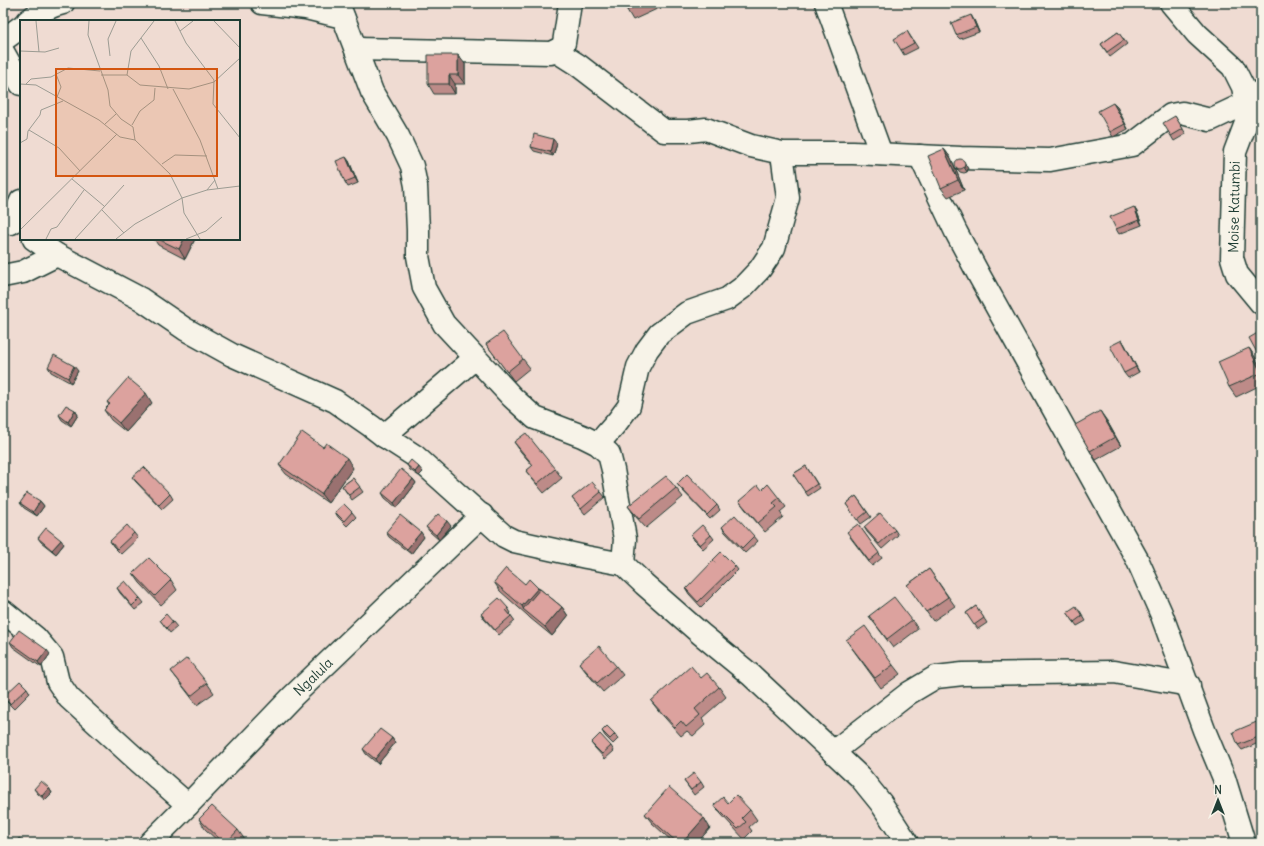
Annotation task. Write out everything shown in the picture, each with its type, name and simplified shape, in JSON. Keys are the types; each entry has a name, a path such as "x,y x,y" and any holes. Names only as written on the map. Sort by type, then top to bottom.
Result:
{"street":[{"path":"29,20 38,12 53,5 62,3"},
{"path":"262,3 341,10 372,92 398,136 412,166 416,186 418,256 424,288 444,324 475,358 535,418 582,436 598,444 609,454 625,539 623,564"},
{"path":"356,49 551,53 561,48 564,42 570,3"},
{"path":"826,3 881,154"},
{"name":"Moise Katumbi","path":"1171,3 1197,34 1233,67 1243,87 1253,97 1246,123 1235,152 1232,258 1237,274 1261,304"},
{"path":"3,40 20,28"},
{"path":"556,51 578,65 664,131 706,129 751,146 782,153 881,154 1050,160 1132,145 1171,115 1182,113 1210,120 1253,97"},
{"path":"3,52 20,82"},
{"path":"598,444 629,406 638,367 647,350 659,334 688,313 727,299 742,288 760,270 774,248 788,198 782,153"},
{"path":"920,156 956,232 980,277 1137,558 1161,613 1189,685 1204,730 1224,778 1244,843"},
{"path":"12,224 20,204"},
{"path":"35,240 57,255 141,299 185,329 232,355 335,401 415,456 504,536 514,540 586,557 623,564 701,634 751,676 860,777 881,803 907,843"},
{"path":"3,276 23,272 57,255"},
{"path":"384,436 475,358"},
{"name":"Ngalula","path":"150,843 293,696 482,515"},
{"path":"3,611 36,638 52,657 58,682 69,698 188,805"},
{"path":"833,752 908,694 936,677 963,674 1114,672 1189,685"}],"building":[{"path":"623,3 643,3 627,10"},
{"path":"971,15 976,27 956,35 951,23"},
{"path":"907,31 914,43 901,50 894,39"},
{"path":"1118,32 1124,40 1107,52 1101,44"},
{"path":"428,55 458,55 458,75 449,75 449,84 428,84"},
{"path":"1113,103 1125,124 1110,132 1098,111"},
{"path":"1175,116 1183,129 1171,136 1163,123"},
{"path":"534,134 553,139 550,152 531,147"},
{"path":"944,149 958,180 941,188 928,156"},
{"path":"346,157 355,178 345,182 336,161"},
{"path":"960,159 965,164 960,169 955,164"},
{"path":"1134,207 1139,220 1116,229 1110,217"},
{"path":"160,240 184,240 179,249"},
{"path":"1261,331 1261,360 1249,338"},
{"path":"503,332 523,359 507,372 486,344"},
{"path":"1122,340 1136,367 1124,373 1110,346"},
{"path":"1249,348 1261,373 1229,387 1218,362"},
{"path":"54,355 74,366 68,378 48,367"},
{"path":"128,378 146,393 119,423 104,410 110,404 107,402"},
{"path":"66,405 75,410 68,422 59,415"},
{"path":"1100,411 1115,437 1090,451 1075,425"},
{"path":"302,432 323,447 326,443 347,458 321,494 279,465"},
{"path":"526,433 555,469 537,484 526,471 533,465 514,442"},
{"path":"411,460 419,467 415,472 407,465"},
{"path":"806,466 817,484 805,492 793,474"},
{"path":"144,467 170,494 159,505 132,477"},
{"path":"401,469 413,479 394,503 382,493"},
{"path":"687,474 717,505 707,515 677,484"},
{"path":"666,476 676,488 639,519 628,506"},
{"path":"353,478 360,487 349,495 342,486"},
{"path":"592,482 601,492 581,509 572,498"},
{"path":"768,484 779,498 773,503 777,507 758,523 739,501 758,485 762,490"},
{"path":"27,493 40,501 33,512 20,503"},
{"path":"856,496 867,512 857,520 846,504"},
{"path":"344,504 352,512 344,521 335,512"},
{"path":"880,513 895,530 879,544 864,527"},
{"path":"438,514 447,521 436,535 426,527"},
{"path":"400,515 421,532 407,549 386,532"},
{"path":"735,515 754,536 742,548 722,527"},
{"path":"858,524 879,553 869,561 847,532"},
{"path":"127,525 134,533 117,549 110,541"},
{"path":"702,525 711,535 700,545 691,535"},
{"path":"46,528 61,540 52,550 38,538"},
{"path":"721,552 735,566 698,602 686,589 713,561 715,563 713,560"},
{"path":"149,558 171,580 155,596 133,573"},
{"path":"506,568 525,584 529,579 538,588 522,606 494,582"},
{"path":"929,569 948,597 926,612 907,585"},
{"path":"125,581 140,598 132,606 117,588"},
{"path":"540,589 562,607 545,627 523,609"},
{"path":"894,597 912,620 887,639 869,616"},
{"path":"499,598 508,608 506,610 511,616 495,630 481,614"},
{"path":"976,606 984,618 974,625 966,613"},
{"path":"1076,606 1082,616 1074,622 1067,612"},
{"path":"166,614 173,622 166,628 160,620"},
{"path":"865,626 893,665 875,678 846,640"},
{"path":"19,630 47,650 38,662 10,642"},
{"path":"599,646 616,666 597,683 579,663"},
{"path":"187,658 207,683 191,696 171,671"},
{"path":"691,666 701,678 707,673 719,687 695,709 700,715 686,727 681,721 675,727 651,701"},
{"path":"20,681 27,688 10,704 3,697"},
{"path":"1259,721 1261,725 1261,736 1238,745 1233,732"},
{"path":"607,726 615,734 610,739 602,731"},
{"path":"380,729 392,738 375,759 363,749"},
{"path":"600,734 611,746 602,754 591,743"},
{"path":"694,773 701,782 691,790 684,781"},
{"path":"41,781 49,788 42,796 34,789"},
{"path":"669,787 704,818 682,843 678,843 645,814"},
{"path":"736,795 750,810 742,818 746,822 738,829 714,805 723,797 728,803"},
{"path":"212,806 238,830 226,843 224,843 199,819"},
{"path":"19,838 27,843 16,843"}]}
